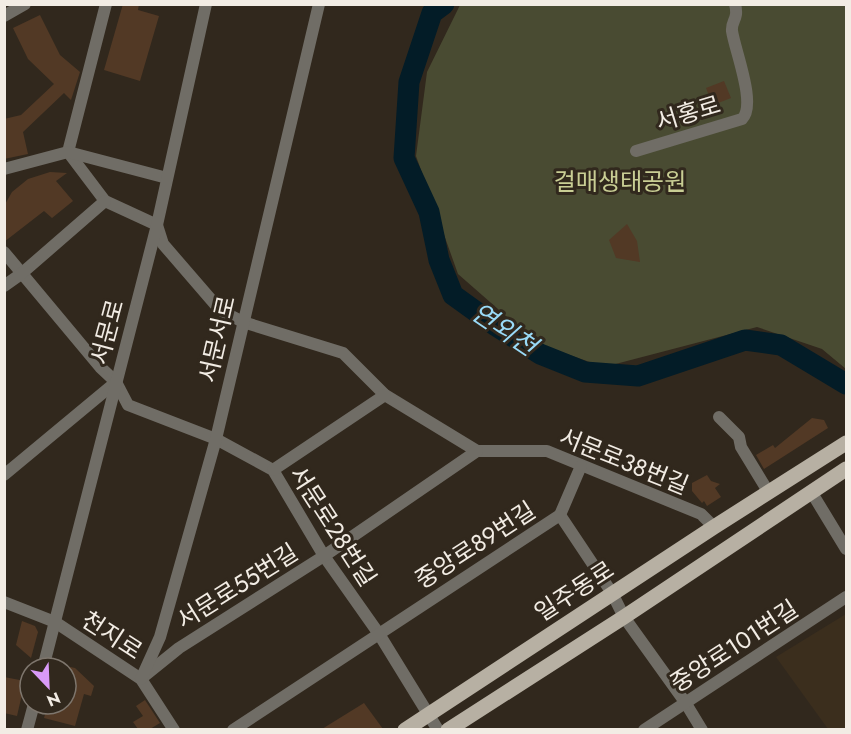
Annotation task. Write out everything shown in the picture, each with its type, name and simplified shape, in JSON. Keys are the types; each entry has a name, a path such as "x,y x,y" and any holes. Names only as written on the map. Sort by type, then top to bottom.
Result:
{"main road":[{"name":"일주동로","path":"405,729 846,443"},
{"name":"일주동로","path":"448,729 624,617 846,469"}],"street":[{"path":"5,15 25,4"},
{"path":"68,152 106,4"},
{"name":"서문로","path":"46,656 157,225 206,4"},
{"name":"서문서로","path":"141,679 160,637 216,439 319,4"},
{"name":"서홍로","path":"636,151 742,119 746,115 746,90 731,28 738,14 735,4"},
{"path":"68,152 105,201 157,225 163,244 220,310 243,322 343,353 385,395 477,451"},
{"path":"4,169 68,152 167,178"},
{"path":"4,286 105,201"},
{"name":"서문로28번길","path":"4,252 100,367 116,382 128,405 216,439 273,470 324,556 379,634 438,729"},
{"path":"4,475 116,382"},
{"path":"273,470 385,395"},
{"path":"719,417 739,437 741,447 769,493"},
{"name":"서문로38번길","path":"477,451 547,451 701,514 714,527"},
{"name":"서문로55번길","path":"141,679 179,648 324,556 477,451"},
{"name":"중앙로89번길","path":"233,729 560,515 581,466"},
{"path":"812,493 846,549"},
{"name":"중앙로89번길","path":"560,515 612,593 624,617 702,729"},
{"name":"중앙로101번길","path":"644,729 846,597"},
{"name":"천지로","path":"4,602 55,622 141,679 174,729"}],"shaded area":[{"path":"846,614 846,729 828,729 776,657"}],"green space":[{"name":"걸매생태공원","path":"460,5 846,5 846,369 822,349 757,327 604,367 538,344 458,274 416,156 427,72"}],"building":[{"path":"123,4 139,4 138,10 159,16 140,81 104,70"},
{"path":"40,15 60,55 80,72 71,100 64,93 23,132 28,154 4,159 4,119 21,115 54,84 28,59 13,28"},
{"path":"724,81 731,98 713,105 706,88"},
{"path":"50,172 67,173 56,181 73,201 52,218 44,211 4,242 4,206 12,192 28,179"},
{"path":"627,224 637,241 640,262 616,258 609,240"},
{"path":"812,418 824,420 828,428 764,469 756,455 773,445 775,448"},
{"path":"707,475 711,481 720,484 715,488 721,497 707,506 692,491 692,483"},
{"path":"22,621 35,626 38,632 32,656 16,645"},
{"path":"78,671 94,686 91,696 84,694 78,715"},
{"path":"4,677 18,680 17,716 4,713"},
{"path":"145,700 160,723 150,729 138,729 133,722 143,716 136,706"},
{"path":"364,703 383,729 322,729"},
{"path":"45,716 78,716 75,726 44,718"}],"waterway":[{"name":"연외천","path":"444,4 432,13 409,82 404,158 429,212 439,260 453,295 540,354 585,372 638,376 745,340 781,345 846,384"}]}
